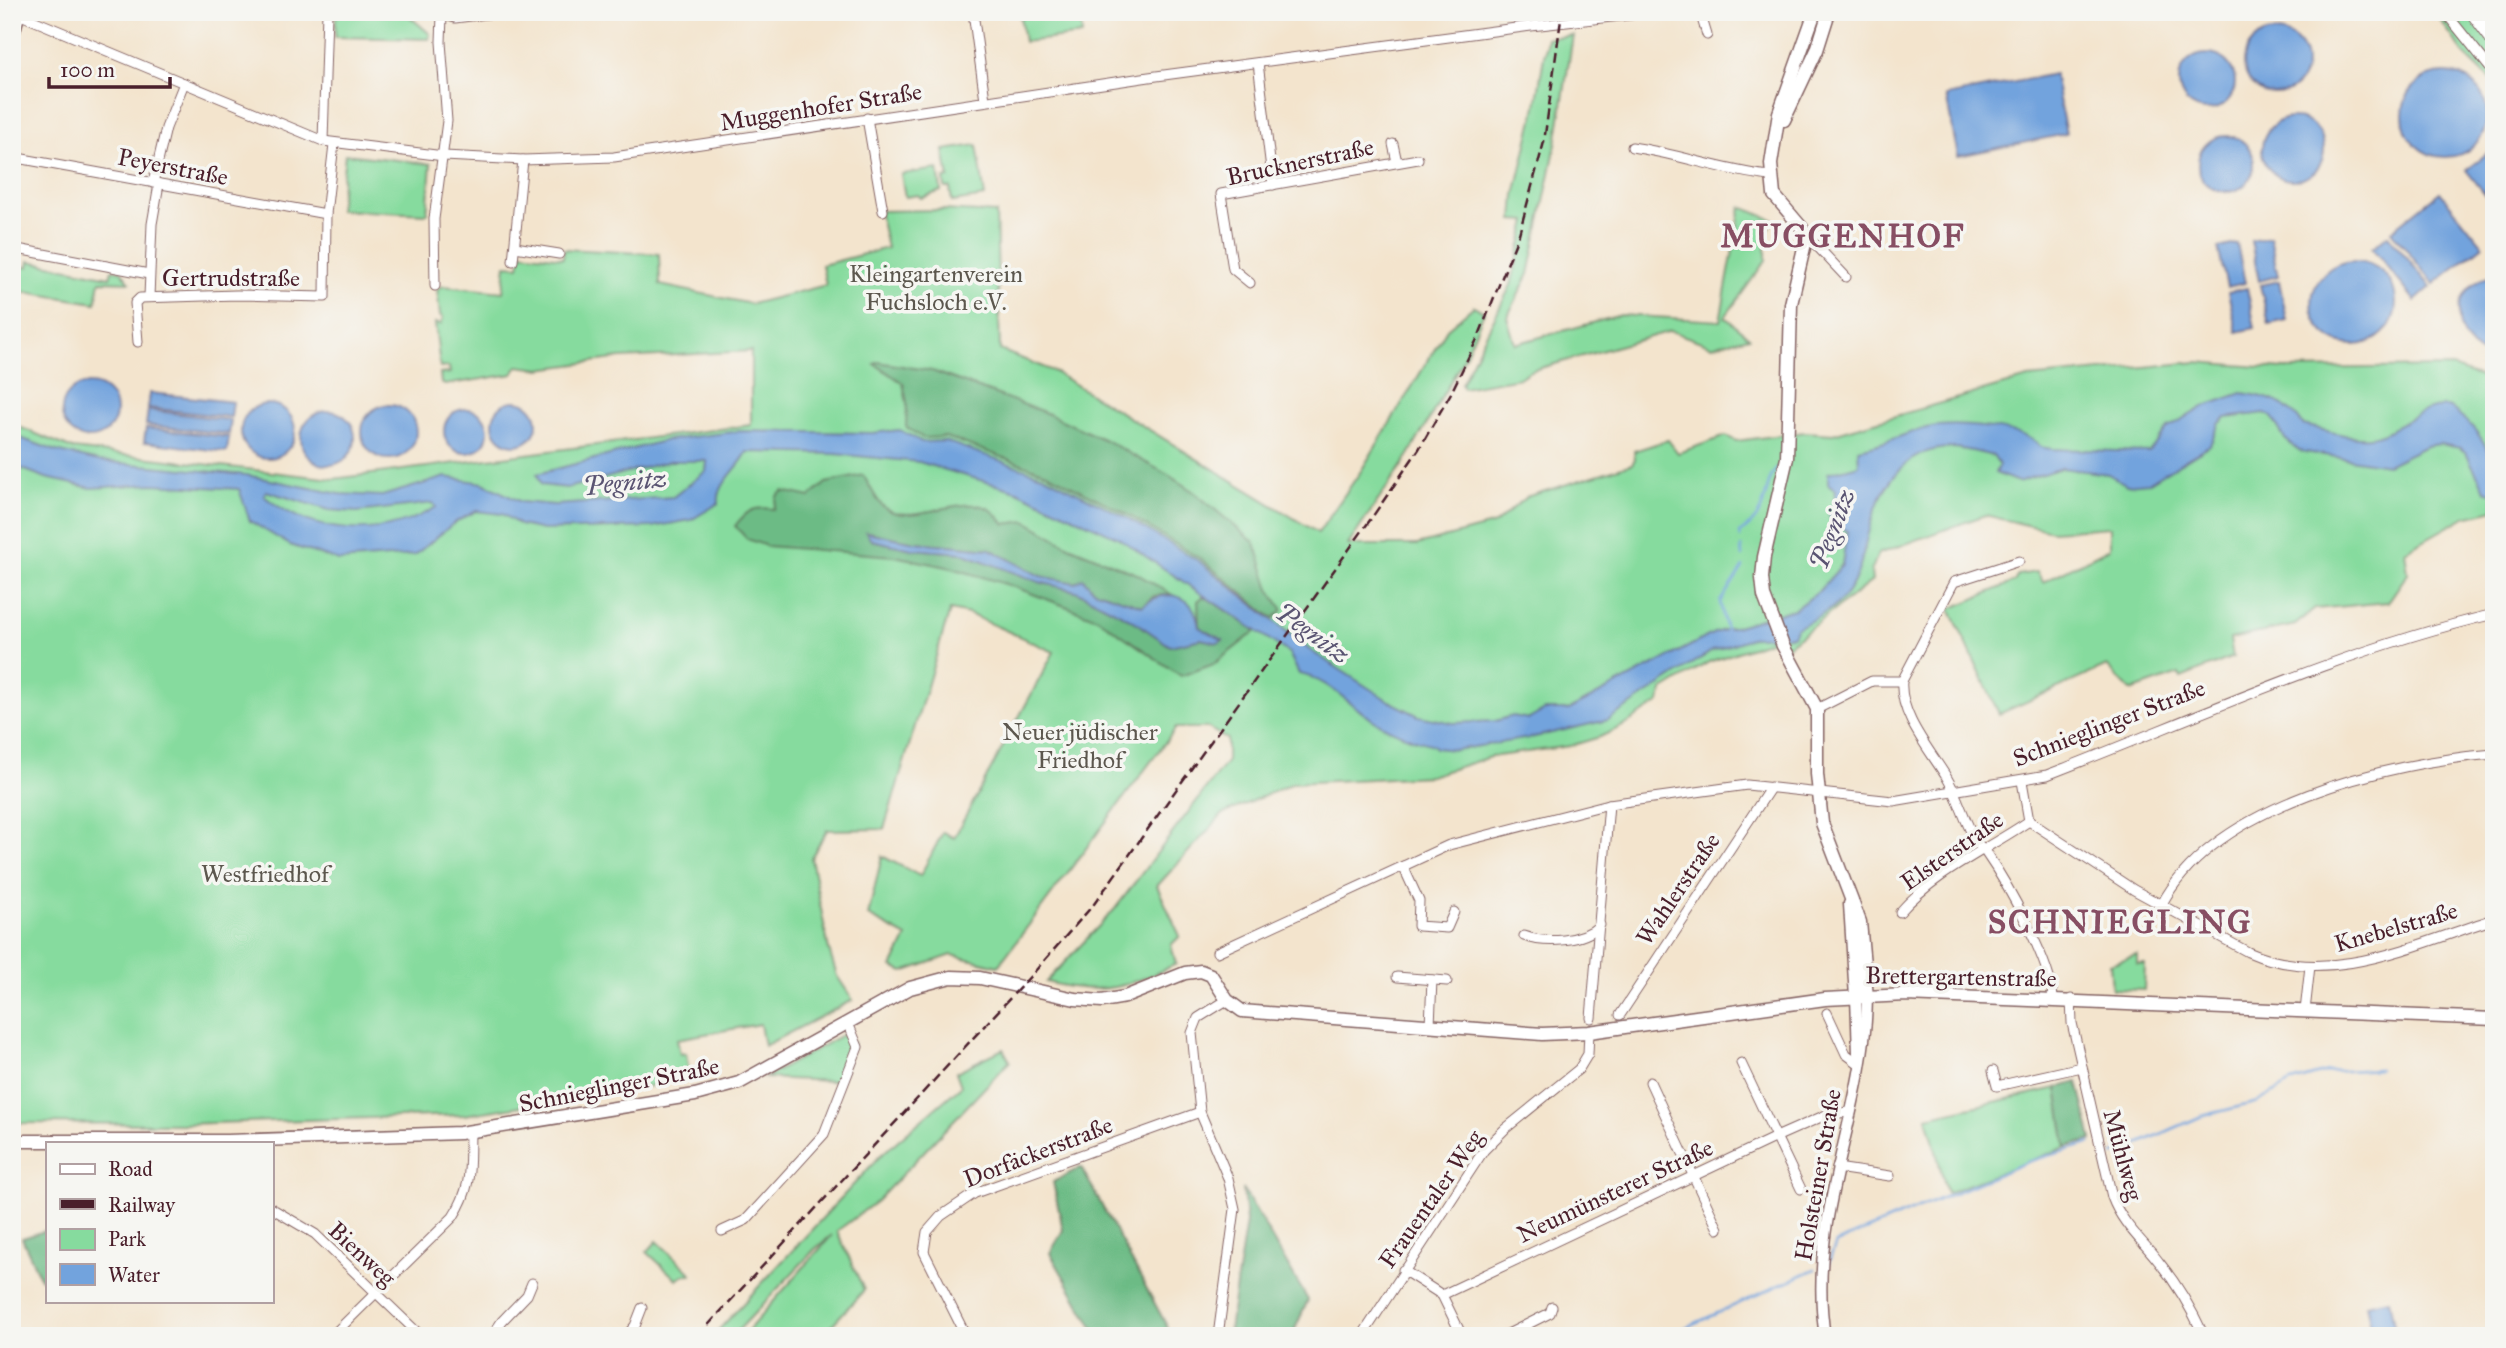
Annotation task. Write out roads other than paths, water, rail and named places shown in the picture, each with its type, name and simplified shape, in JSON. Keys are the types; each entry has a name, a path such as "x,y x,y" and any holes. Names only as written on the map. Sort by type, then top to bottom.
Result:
{"highway":[{"path":"2474,12 2494,39"}],"main road":[{"path":"1815,12 1779,113 1770,176 1777,200 1802,228 1806,239 1791,304 1788,440 1769,580 1769,607 1780,639 1816,709 1818,793"},
{"path":"1778,133 1816,50 1829,12"},
{"path":"2490,12 2494,17"},
{"path":"12,34 17,13"},
{"name":"Holsteiner Straße","path":"1818,793 1825,835 1850,893 1862,997"},
{"name":"Schnieglinger Straße","path":"12,1141 186,1142 471,1132 713,1091 749,1078 917,985 951,977 980,978 1075,999 1102,1000 1125,997 1185,973 1201,971 1214,978 1227,1000"},
{"name":"Brettergartenstraße","path":"1227,1000 1236,1008 1248,1012 1542,1034 1590,1025 1862,997 2071,999 2494,1019"}],"street":[{"path":"323,141 327,12"},
{"path":"435,286 435,219 447,121 439,13 455,18 502,12"},
{"path":"973,12 985,100"},
{"name":"Muggenhofer Straße","path":"17,13 323,141 444,156 523,160 605,158 724,143 985,100 1531,26 1656,12"},
{"path":"1707,35 1699,12 1716,12"},
{"path":"2445,12 2494,73"},
{"path":"1258,63 1273,184"},
{"path":"149,297 156,184 166,128 184,82"},
{"path":"867,118 883,211"},
{"path":"326,214 334,144"},
{"name":"Brucknerstraße","path":"1394,144 1397,162"},
{"path":"1632,147 1671,153 1720,169 1770,176"},
{"name":"Peyerstraße","path":"12,157 326,214"},
{"name":"Brucknerstraße","path":"1250,283 1233,269 1220,194 1418,159"},
{"path":"513,261 523,160"},
{"name":"Gertrudstraße","path":"138,342 137,299 237,295 325,297 326,214"},
{"path":"1806,239 1816,244 1846,277"},
{"path":"515,247 559,254"},
{"name":"Gertrudstraße","path":"12,248 149,274"},
{"path":"2019,561 1954,582 1941,612 1902,681 1901,692 1912,719 1955,792 1977,843 1985,850 2013,899 2049,975 2053,999"},
{"name":"Schnieglinger Straße","path":"1217,951 1474,836 1609,804 1723,787 1771,787 1893,801 2022,782 2047,775 2190,715 2394,640 2494,614"},
{"path":"1816,709 1872,681 1902,681"},
{"path":"2162,904 2184,870 2233,833 2281,807 2323,789 2395,768 2426,761 2494,754"},
{"name":"Elsterstraße","path":"1900,912 1911,900 1966,860 2029,821 2022,782"},
{"name":"Wahlerstraße","path":"1620,1015 1771,787"},
{"name":"Frauentaler Weg","path":"1362,1336 1491,1143 1580,1069 1588,1054 1609,804"},
{"path":"2029,821 2134,890 2254,955 2310,966"},
{"path":"1403,866 1419,901 1418,926 1447,928 1454,912"},
{"name":"Knebelstraße","path":"2305,1011 2310,966 2345,965 2364,961 2494,919"},
{"path":"1524,936 1534,940 1556,940 1586,935 1600,925"},
{"path":"1397,977 1447,981"},
{"path":"1430,1026 1432,980"},
{"name":"Holsteiner Straße","path":"1825,1336 1822,1263 1858,1063 1862,997"},
{"name":"Mühlweg","path":"2071,999 2072,1023 2112,1197 2120,1217 2160,1262 2204,1336"},
{"path":"1218,1336 1235,1209 1228,1178 1199,1112 1194,1069 1194,1023 1227,1000"},
{"path":"1827,1013 1846,1054 1858,1063"},
{"path":"722,1231 746,1220 829,1127 858,1047 848,1023"},
{"path":"1741,1063 1801,1189"},
{"path":"1993,1071 1997,1086 2082,1067"},
{"path":"1650,1082 1718,1229"},
{"name":"Dorfäckerstraße","path":"966,1336 924,1252 927,1232 941,1216 975,1193 1199,1112"},
{"name":"Neumünsterer Straße","path":"1441,1295 1776,1137 1828,1114 1850,1112"},
{"path":"331,1336 453,1217 466,1197 470,1178 471,1132"},
{"path":"1837,1168 1890,1176"},
{"name":"Bienweg","path":"273,1209 315,1234 421,1336"},
{"path":"1404,1270 1441,1295 1462,1336"},
{"path":"492,1336 502,1321 527,1295 532,1283"},
{"path":"1504,1336 1550,1313 1552,1307"},
{"path":"626,1336 635,1326 642,1308"}],"water":[{"path":"2275,32 2297,41 2306,63 2297,85 2275,94 2253,85 2244,63 2253,41"},
{"path":"2201,54 2213,54 2227,62 2235,76 2233,93 2227,102 2213,110 2201,110 2184,98 2179,88 2179,76 2191,59"},
{"path":"2445,73 2461,76 2475,85 2484,99 2487,115 2484,131 2475,145 2461,154 2445,157 2429,154 2415,145 2406,131 2403,115 2406,99 2415,85 2429,76"},
{"path":"2054,74 2066,134 1958,156 1946,96"},
{"path":"2293,118 2315,127 2324,149 2315,171 2293,180 2271,171 2262,149 2271,127"},
{"path":"2221,136 2231,136 2246,144 2252,153 2252,175 2246,184 2231,192 2221,192 2203,180 2198,169 2198,159 2210,141"},
{"path":"2494,148 2494,205 2466,170"},
{"path":"2440,192 2483,245 2434,284 2391,231"},
{"path":"2388,235 2431,287 2415,301 2372,248"},
{"path":"2270,237 2278,276 2259,281 2251,241"},
{"path":"2237,244 2245,283 2227,287 2218,248"},
{"path":"2354,261 2370,264 2384,273 2393,287 2396,303 2393,319 2384,333 2370,342 2354,345 2338,342 2324,333 2315,319 2312,303 2315,287 2324,273 2338,264"},
{"path":"2494,275 2494,358 2479,352 2468,342 2461,330 2459,316 2461,303 2468,291 2479,281"},
{"path":"2279,281 2287,320 2269,324 2260,285"},
{"path":"2247,288 2255,328 2237,332 2228,292"},
{"path":"89,384 108,392 116,411 108,430 89,438 70,430 62,411 70,392"},
{"path":"150,393 233,402 231,417 148,408"},
{"path":"2242,393 2269,399 2284,406 2303,425 2361,437 2380,435 2430,409 2451,408 2472,426 2485,445 2492,466 2494,493 2485,490 2467,455 2460,448 2440,444 2426,446 2387,465 2299,451 2285,439 2272,417 2265,413 2226,418 2219,424 2210,445 2148,483 2127,485 2108,474 2061,468 2018,482 1995,473 1999,465 1993,456 1956,448 1933,450 1905,465 1885,490 1871,521 1858,573 1844,597 1828,611 1796,629 1793,636 1754,637 1712,651 1608,720 1530,738 1455,750 1435,748 1434,745 1387,728 1328,686 1299,674 1289,653 1117,537 1017,491 919,462 835,454 747,452 721,489 719,503 691,520 652,527 543,530 520,525 502,514 476,511 454,523 415,555 339,561 290,545 250,521 239,489 152,484 91,488 46,478 12,465 12,435 56,451 99,461 246,475 340,494 382,496 446,477 483,483 521,502 555,505 673,497 706,471 707,461 670,461 567,488 541,485 537,474 667,440 742,431 872,433 900,430 922,442 945,441 1045,476 1126,517 1200,562 1311,651 1389,701 1419,716 1453,723 1495,721 1513,716 1529,719 1545,710 1569,710 1714,633 1794,609 1817,593 1842,565 1847,531 1832,523 1829,514 1833,511 1836,490 1828,484 1828,473 1859,465 1858,449 1921,429 1955,425 2006,431 2032,440 2040,447 2052,449 2149,452 2168,428 2205,406","holes":["266,491 329,510 357,512 433,503 436,507 393,525 348,529 304,519 264,496"]},
{"path":"515,401 531,407 537,423 531,439 515,445 499,439 493,423 499,407"},
{"path":"268,404 287,412 295,431 287,450 268,458 249,450 241,431 249,412"},
{"path":"389,405 408,413 416,432 408,451 389,459 370,451 362,432 370,413"},
{"path":"466,409 482,415 488,431 482,447 466,453 450,447 444,431 450,415"},
{"path":"148,410 231,420 229,434 146,425"},
{"path":"328,411 347,419 355,438 347,457 328,465 309,457 301,438 309,419"},
{"path":"146,428 229,437 227,452 144,442"},
{"path":"866,532 915,542 990,549 1040,576 1075,583 1083,578 1093,590 1142,606 1160,596 1178,597 1186,600 1192,607 1199,627 1223,640 1218,643 1201,639 1170,646 1134,621 1076,591 1039,582 962,553 912,549 871,540"},
{"path":"2389,1299 2396,1336 2373,1336 2366,1304"}],"waterway":[{"path":"1740,538 1739,533 1757,516 1770,480 1780,466"},
{"path":"1741,547 1742,556"},
{"path":"1726,630 1720,602 1743,567"},
{"path":"2113,1155 2202,1116 2258,1102 2292,1082 2327,1072 2379,1069"},
{"path":"1828,1264 1836,1243 2027,1162 2091,1143"},
{"path":"1667,1336 1815,1269"}],"railway":[{"path":"698,1336 1094,904 1419,449 1451,393 1480,333 1519,234 1544,142 1562,12"}],"district":[{"name":"MUGGENHOF","path":"1843,236"},
{"name":"SCHNIEGLING","path":"2120,922"}],"park label":[{"name":"Kleingartenverein Fuchsloch e.V.","path":"936,288"},
{"name":"Neuer jüdischer Friedhof","path":"1080,746"},
{"name":"Westfriedhof","path":"265,874"}],"water label":[{"name":"Pegnitz","path":"625,482"},
{"name":"Pegnitz","path":"1832,529"},
{"name":"Pegnitz","path":"1313,633"}]}
